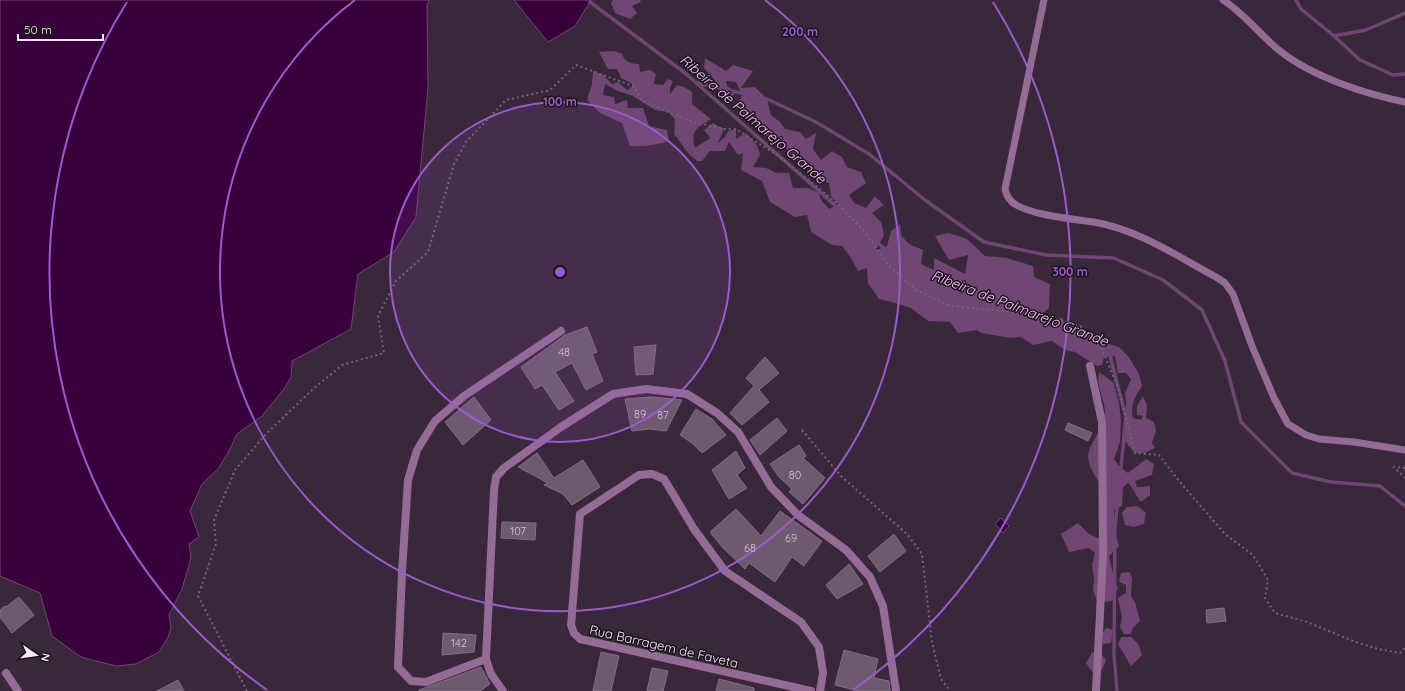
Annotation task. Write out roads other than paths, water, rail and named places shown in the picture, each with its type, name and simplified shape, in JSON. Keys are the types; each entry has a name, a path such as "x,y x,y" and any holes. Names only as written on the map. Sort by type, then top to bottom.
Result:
{"street":[{"path":"486,659 426,682 411,681 398,667 408,480 417,450 435,421 464,396 561,331"},
{"path":"1090,366 1102,422 1103,555 1096,691"},
{"path":"503,691 491,674 486,659 494,490 496,477 504,468 561,427 613,394 646,389 687,394 717,413 738,432 770,487 798,515 846,550 870,577 883,606 896,691"},
{"name":"Rua Barragem de Faveta","path":"811,691 580,639 574,633 571,625 580,514 639,476 652,474 664,480 694,529 725,571 801,622 819,647 823,673 820,691"},
{"path":"6,672 18,691"}],"lane":[{"path":"1044,0 1005,189 1006,196 1013,202 1026,209 1098,223 1144,237 1216,277 1225,283 1233,294 1252,346 1274,398 1288,424 1306,435 1319,439 1354,442 1405,450"},
{"path":"1223,0 1234,7 1279,50 1293,61 1354,89 1405,102"}],"waterway":[{"path":"1296,0 1301,9 1334,36 1366,30 1405,13"},
{"name":"Ribeira de Palmarejo Grande","path":"590,2 685,73 921,281 1025,322 1109,352 1126,417 1115,528 1114,655 1117,691"},
{"path":"1334,36 1360,60 1393,75 1405,74"},
{"path":"697,83 767,99 816,122 869,154 925,200 984,242 1046,255 1114,258 1163,280 1202,310 1225,361 1241,422 1292,473 1331,482 1380,486 1405,506"}]}
